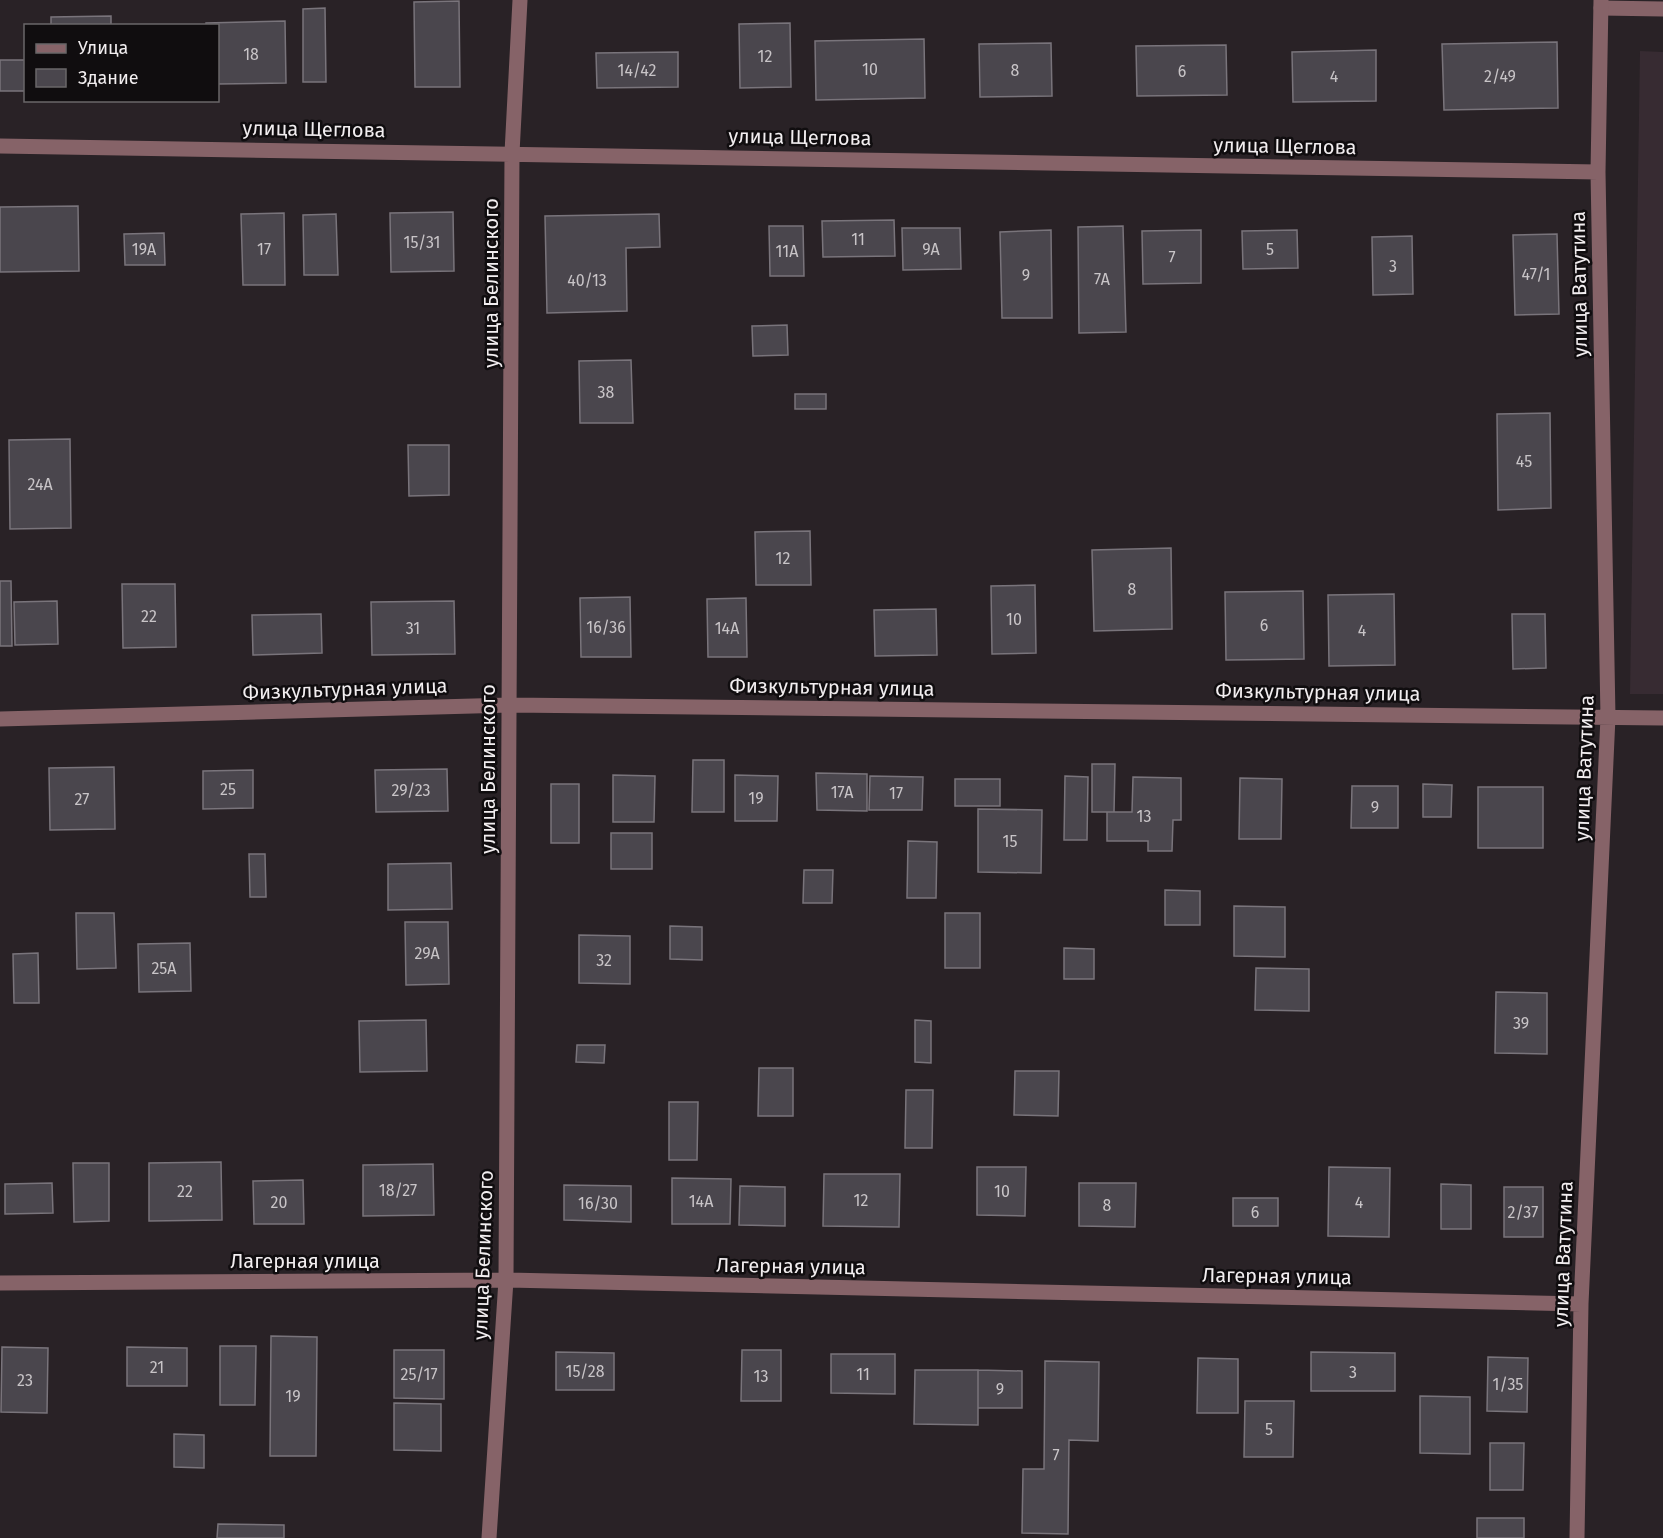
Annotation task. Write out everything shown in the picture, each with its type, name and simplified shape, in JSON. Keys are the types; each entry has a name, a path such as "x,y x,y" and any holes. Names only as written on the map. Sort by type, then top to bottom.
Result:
{"street":[{"name":"улица Белинского","path":"489,1538 506,1280 512,153 520,0"},
{"path":"1601,4 1663,9"},
{"name":"улица Ватутина","path":"1577,1538 1581,1304 1608,717 1598,172 1601,4"},
{"name":"улица Щеглова","path":"0,146 1598,172"},
{"name":"Физкультурная улица","path":"0,720 510,705 1663,718"},
{"name":"Лагерная улица","path":"0,1284 506,1280 1581,1304"}],"shaded area":[{"path":"1640,51 1663,52 1663,694 1630,694"}],"building":[{"path":"459,1 460,87 415,87 414,2"},
{"path":"325,8 326,82 303,82 303,9"},
{"path":"111,16 111,24 51,24 51,17"},
{"path":"285,21 286,83 219,84 219,24 206,23"},
{"path":"790,23 791,87 740,88 739,24"},
{"path":"924,39 925,98 816,100 815,41"},
{"path":"1557,42 1558,108 1444,110 1442,44"},
{"path":"1051,43 1052,96 980,97 979,44"},
{"path":"1226,45 1227,95 1137,96 1136,46"},
{"path":"1376,50 1376,101 1293,102 1292,52"},
{"path":"678,52 678,87 597,88 596,53"},
{"path":"0,60 24,60 24,91 0,91"},
{"path":"78,206 79,271 0,272 0,207"},
{"path":"453,212 454,271 391,272 390,213"},
{"path":"284,213 285,285 243,285 241,214"},
{"path":"336,214 338,275 304,275 303,215"},
{"path":"659,214 660,247 626,248 627,311 547,313 545,216"},
{"path":"894,220 895,256 823,257 822,221"},
{"path":"769,226 803,226 804,276 770,276"},
{"path":"1123,226 1126,332 1079,333 1078,227"},
{"path":"902,228 960,228 961,269 903,270"},
{"path":"1051,230 1052,318 1002,318 1000,232"},
{"path":"1201,230 1201,283 1143,284 1142,231"},
{"path":"1297,230 1298,268 1243,269 1242,231"},
{"path":"164,233 165,265 125,265 124,234"},
{"path":"1557,234 1559,314 1515,315 1513,235"},
{"path":"1412,236 1413,294 1373,295 1372,237"},
{"path":"787,325 788,355 753,356 752,326"},
{"path":"631,360 633,423 580,423 579,361"},
{"path":"795,394 826,394 826,409 795,409"},
{"path":"1550,413 1551,508 1498,510 1497,414"},
{"path":"70,439 71,528 10,529 9,440"},
{"path":"408,445 449,445 449,495 409,496"},
{"path":"810,531 811,585 756,585 755,532"},
{"path":"1171,548 1172,629 1094,631 1092,550"},
{"path":"0,581 11,581 12,646 0,646"},
{"path":"122,584 175,584 176,647 123,648"},
{"path":"1035,585 1036,653 992,654 991,586"},
{"path":"1303,591 1304,659 1226,660 1225,592"},
{"path":"1394,594 1395,665 1329,666 1328,595"},
{"path":"630,597 631,657 581,657 580,598"},
{"path":"746,598 747,657 708,657 707,599"},
{"path":"57,601 58,644 15,645 14,602"},
{"path":"454,601 455,654 372,655 371,602"},
{"path":"936,609 937,655 875,656 874,610"},
{"path":"321,614 322,653 253,655 252,615"},
{"path":"1512,614 1545,614 1546,668 1513,669"},
{"path":"693,760 724,760 724,812 692,812"},
{"path":"1092,764 1115,764 1114,812 1092,812"},
{"path":"114,767 115,829 50,830 49,768"},
{"path":"447,769 448,811 376,812 375,770"},
{"path":"253,770 253,808 203,809 203,771"},
{"path":"816,773 867,774 867,811 817,810"},
{"path":"613,775 655,776 654,822 613,822"},
{"path":"735,775 778,776 777,821 735,821"},
{"path":"870,776 923,777 922,810 869,810"},
{"path":"1065,776 1088,777 1087,840 1064,840"},
{"path":"1133,777 1181,778 1181,820 1173,820 1172,851 1148,851 1148,841 1107,841 1107,812 1132,812"},
{"path":"1240,778 1282,779 1281,839 1239,839"},
{"path":"955,779 1000,779 1000,806 955,806"},
{"path":"551,784 579,784 579,843 551,843"},
{"path":"1423,784 1452,785 1451,817 1423,817"},
{"path":"1352,786 1398,786 1398,828 1351,828"},
{"path":"1478,787 1543,787 1543,848 1478,848"},
{"path":"978,809 1042,810 1041,873 978,872"},
{"path":"611,833 652,833 652,869 611,869"},
{"path":"908,841 937,842 936,898 907,898"},
{"path":"249,854 265,854 266,897 250,897"},
{"path":"451,863 452,909 388,910 388,864"},
{"path":"804,870 833,870 832,903 803,903"},
{"path":"1165,890 1200,891 1200,925 1165,925"},
{"path":"1234,906 1285,907 1285,957 1234,956"},
{"path":"76,913 114,913 116,968 77,969"},
{"path":"945,913 980,913 980,968 945,968"},
{"path":"405,922 448,922 449,984 406,985"},
{"path":"670,926 702,927 702,960 670,959"},
{"path":"579,935 630,936 630,984 579,983"},
{"path":"190,943 191,991 139,992 138,944"},
{"path":"1064,948 1094,949 1094,979 1064,979"},
{"path":"38,953 39,1003 14,1003 13,954"},
{"path":"1256,968 1309,969 1309,1011 1255,1010"},
{"path":"1496,992 1547,993 1547,1054 1495,1053"},
{"path":"426,1020 427,1071 360,1072 359,1021"},
{"path":"915,1020 931,1021 931,1063 915,1062"},
{"path":"577,1045 605,1045 604,1063 576,1062"},
{"path":"759,1068 793,1068 793,1116 758,1116"},
{"path":"1015,1071 1059,1071 1058,1116 1014,1115"},
{"path":"906,1090 933,1090 932,1148 905,1148"},
{"path":"669,1102 698,1102 697,1160 669,1160"},
{"path":"221,1162 222,1220 149,1221 149,1163"},
{"path":"73,1163 109,1163 109,1221 74,1222"},
{"path":"433,1164 434,1215 363,1216 363,1165"},
{"path":"977,1167 1026,1167 1025,1216 977,1215"},
{"path":"1329,1167 1390,1168 1389,1237 1328,1236"},
{"path":"824,1174 900,1174 899,1227 823,1226"},
{"path":"672,1178 731,1179 730,1224 672,1224"},
{"path":"303,1180 304,1224 254,1224 253,1181"},
{"path":"52,1183 53,1213 5,1214 5,1184"},
{"path":"1079,1183 1136,1183 1135,1227 1079,1226"},
{"path":"1441,1184 1471,1185 1471,1229 1441,1229"},
{"path":"564,1185 631,1186 631,1222 564,1220"},
{"path":"740,1186 785,1187 785,1226 739,1225"},
{"path":"1504,1187 1543,1187 1543,1237 1504,1237"},
{"path":"1233,1198 1278,1198 1278,1226 1233,1226"},
{"path":"271,1336 317,1337 316,1456 270,1456"},
{"path":"220,1346 256,1346 255,1405 220,1405"},
{"path":"2,1347 48,1348 47,1413 1,1412"},
{"path":"127,1347 187,1348 187,1386 127,1386"},
{"path":"394,1350 444,1350 444,1399 394,1398"},
{"path":"742,1350 781,1350 781,1401 741,1401"},
{"path":"556,1352 614,1353 614,1390 556,1390"},
{"path":"1311,1352 1395,1353 1395,1391 1311,1391"},
{"path":"831,1354 895,1354 895,1394 831,1393"},
{"path":"1488,1357 1528,1358 1527,1412 1487,1411"},
{"path":"1198,1358 1238,1359 1238,1413 1197,1413"},
{"path":"1045,1361 1099,1362 1098,1441 1069,1440 1068,1534 1022,1533 1023,1469 1044,1469"},
{"path":"915,1370 978,1370 978,1425 914,1424"},
{"path":"978,1370 1022,1371 1022,1408 978,1408"},
{"path":"1420,1396 1470,1397 1470,1454 1420,1453"},
{"path":"1245,1401 1294,1401 1293,1457 1244,1457"},
{"path":"394,1403 441,1404 441,1451 394,1450"},
{"path":"174,1434 204,1435 204,1468 174,1467"},
{"path":"1490,1443 1524,1443 1523,1490 1490,1490"},
{"path":"1477,1518 1524,1518 1524,1538 1477,1538"},
{"path":"218,1524 284,1525 284,1538 217,1538"}]}
